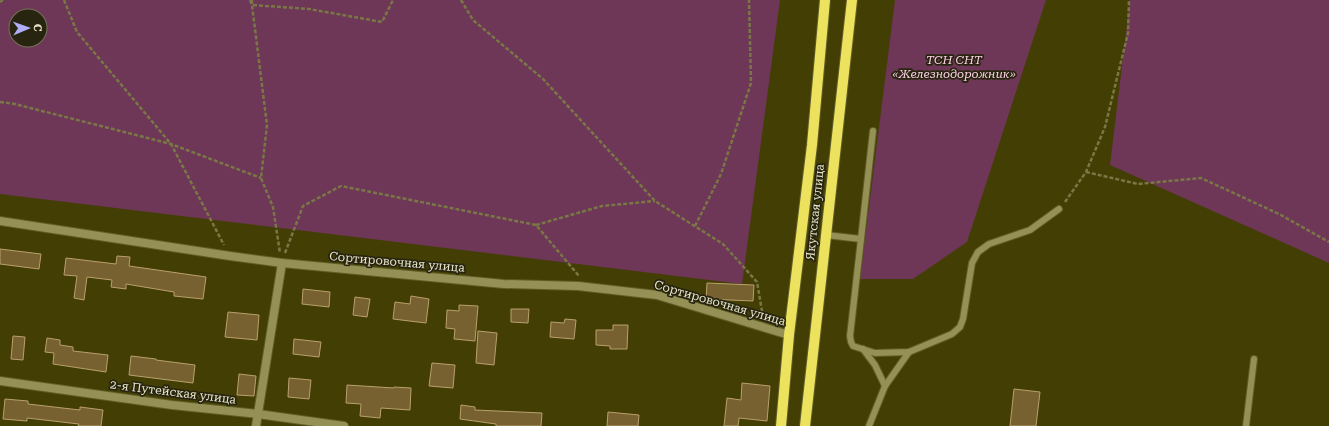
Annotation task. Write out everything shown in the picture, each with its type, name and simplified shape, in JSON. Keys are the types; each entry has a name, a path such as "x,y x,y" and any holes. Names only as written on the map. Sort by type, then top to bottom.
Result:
{"main road":[{"name":"Якутская улица","path":"780,426 789,335 812,145 825,0"},
{"name":"Якутская улица","path":"805,426 852,0"}],"street":[{"name":"Сортировочная улица","path":"0,221 282,263 504,284 578,286 657,295 789,335"},
{"path":"256,426 282,263"},
{"name":"2-я Путейская улица","path":"0,381 172,405 258,414 344,426"}],"lane":[{"path":"873,131 850,336 850,342 853,346 875,353 910,352 952,334 960,327 963,318 972,263 978,252 989,244 1030,230 1059,209"},
{"path":"826,235 861,239"},
{"path":"862,349 875,365 885,386"},
{"path":"869,426 885,386 910,352"},
{"path":"1246,426 1254,359"}],"path":[{"path":"64,0 77,32 171,144 230,256"},
{"path":"251,0 267,125 261,178 273,207 282,263"},
{"path":"252,5 309,9 382,22 393,0"},
{"path":"461,0 473,20 543,79 655,201 723,244 757,282 763,319 775,331"},
{"path":"695,226 721,174 751,83 749,0"},
{"path":"1059,209 1086,172 1105,127 1128,33 1129,0"},
{"path":"0,102 15,104 171,144 261,178"},
{"path":"1086,172 1138,184 1201,178 1279,214 1329,242"},
{"path":"282,263 303,206 341,186 536,225 602,206 655,201"},
{"path":"536,225 579,276 578,286"}],"green space":[{"path":"0,0 780,0 742,284 0,194"},
{"name":"ТСН СНТ «Железнодорожник»","path":"895,0 1046,0 967,242 913,279 860,279"},
{"path":"1130,0 1329,0 1329,263 1110,165"}],"building":[{"path":"0,249 41,254 39,269 0,264"},
{"path":"117,256 130,257 129,266 206,277 203,299 174,296 174,292 126,284 126,289 111,287 112,280 87,277 84,300 74,298 77,276 64,275 66,258 116,264"},
{"path":"707,283 754,285 753,301 706,299"},
{"path":"303,289 330,292 329,307 302,304"},
{"path":"411,296 429,299 426,323 393,319 395,302 410,304"},
{"path":"355,297 370,299 367,317 353,315"},
{"path":"459,305 478,306 475,341 454,339 455,329 446,328 447,310 459,311"},
{"path":"511,309 529,309 528,323 511,322"},
{"path":"228,312 259,315 257,340 225,337"},
{"path":"565,319 576,320 574,339 550,337 551,322 564,323"},
{"path":"613,325 628,325 627,349 610,349 610,346 596,345 596,330 613,330"},
{"path":"478,331 497,333 494,365 476,363"},
{"path":"13,336 25,337 23,360 11,359"},
{"path":"47,338 60,340 60,345 73,347 73,351 108,355 106,372 53,364 54,353 45,352"},
{"path":"294,339 321,342 319,357 293,354"},
{"path":"131,356 195,365 193,383 129,375"},
{"path":"432,363 455,365 453,388 429,386"},
{"path":"239,374 256,376 254,396 237,395"},
{"path":"289,378 311,380 309,399 288,397"},
{"path":"742,383 770,386 767,421 739,418 738,426 724,426 727,398 741,400"},
{"path":"347,385 411,388 410,410 381,408 380,418 360,416 361,404 346,403"},
{"path":"1014,389 1040,392 1036,426 1010,426"},
{"path":"5,399 28,401 28,404 80,410 80,407 103,410 101,426 78,426 79,424 27,418 27,421 3,419"},
{"path":"461,405 475,407 475,410 542,413 541,426 496,426 496,424 460,419"},
{"path":"608,412 639,415 638,426 607,426"}]}
